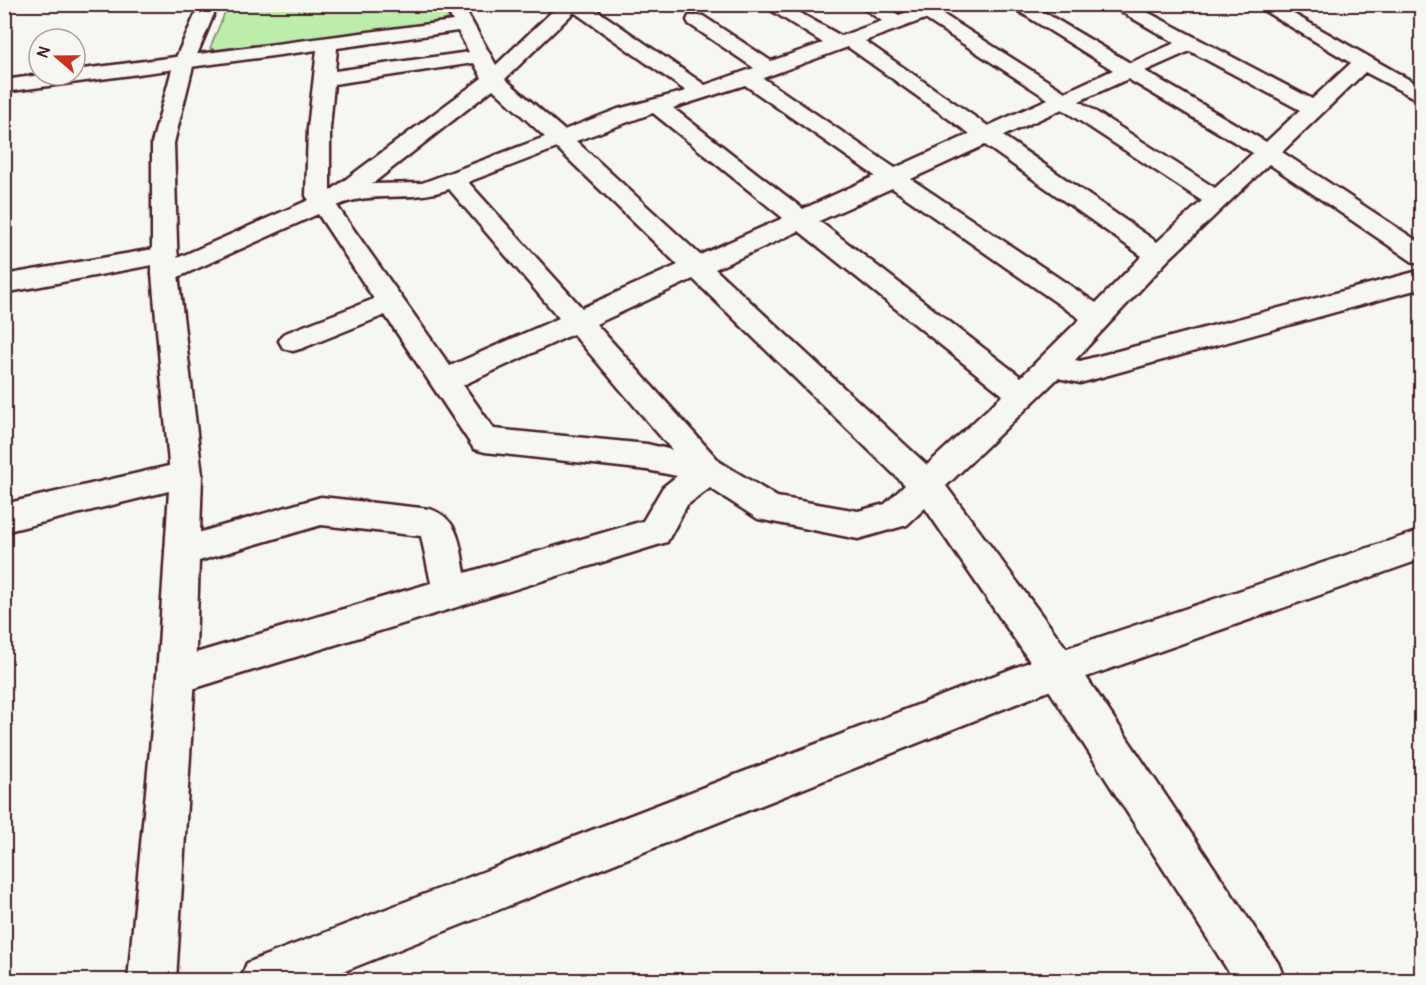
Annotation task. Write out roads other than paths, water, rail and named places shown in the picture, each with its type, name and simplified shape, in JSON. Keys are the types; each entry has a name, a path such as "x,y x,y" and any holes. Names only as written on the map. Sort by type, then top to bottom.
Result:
{"street":[{"path":"152,981 176,676 186,475 165,265 163,143 184,62 209,4"},
{"path":"453,4 493,79 560,138 927,485 1058,669 1261,981"},
{"path":"328,43 318,128 318,196 335,199 493,79 573,4 703,93"},
{"path":"770,4 845,42 989,135 1158,255"},
{"path":"866,4 898,23"},
{"path":"5,285 165,265 335,199 425,190 560,138 703,93 948,4"},
{"path":"1016,4 1267,152 1422,256"},
{"path":"1117,4 1314,109"},
{"path":"1267,7 1301,6"},
{"path":"1267,7 1422,96"},
{"path":"927,12 1217,200"},
{"path":"696,20 758,74 895,178 1099,319"},
{"path":"4,86 464,25"},
{"path":"447,380 1190,43"},
{"path":"324,79 480,56"},
{"path":"453,179 709,471 770,509 858,525 895,515 1052,366 1158,255 1362,63"},
{"path":"657,106 1022,394"},
{"path":"335,199 392,302 447,380 485,440 648,458 709,471"},
{"path":"1052,366 1080,372 1422,279"},
{"path":"293,341 392,302"},
{"path":"176,676 655,532 675,496 709,471"},
{"path":"4,519 186,475"},
{"path":"182,551 321,511 430,523 440,532 450,593"},
{"path":"264,981 1058,669 1422,544"}]}
